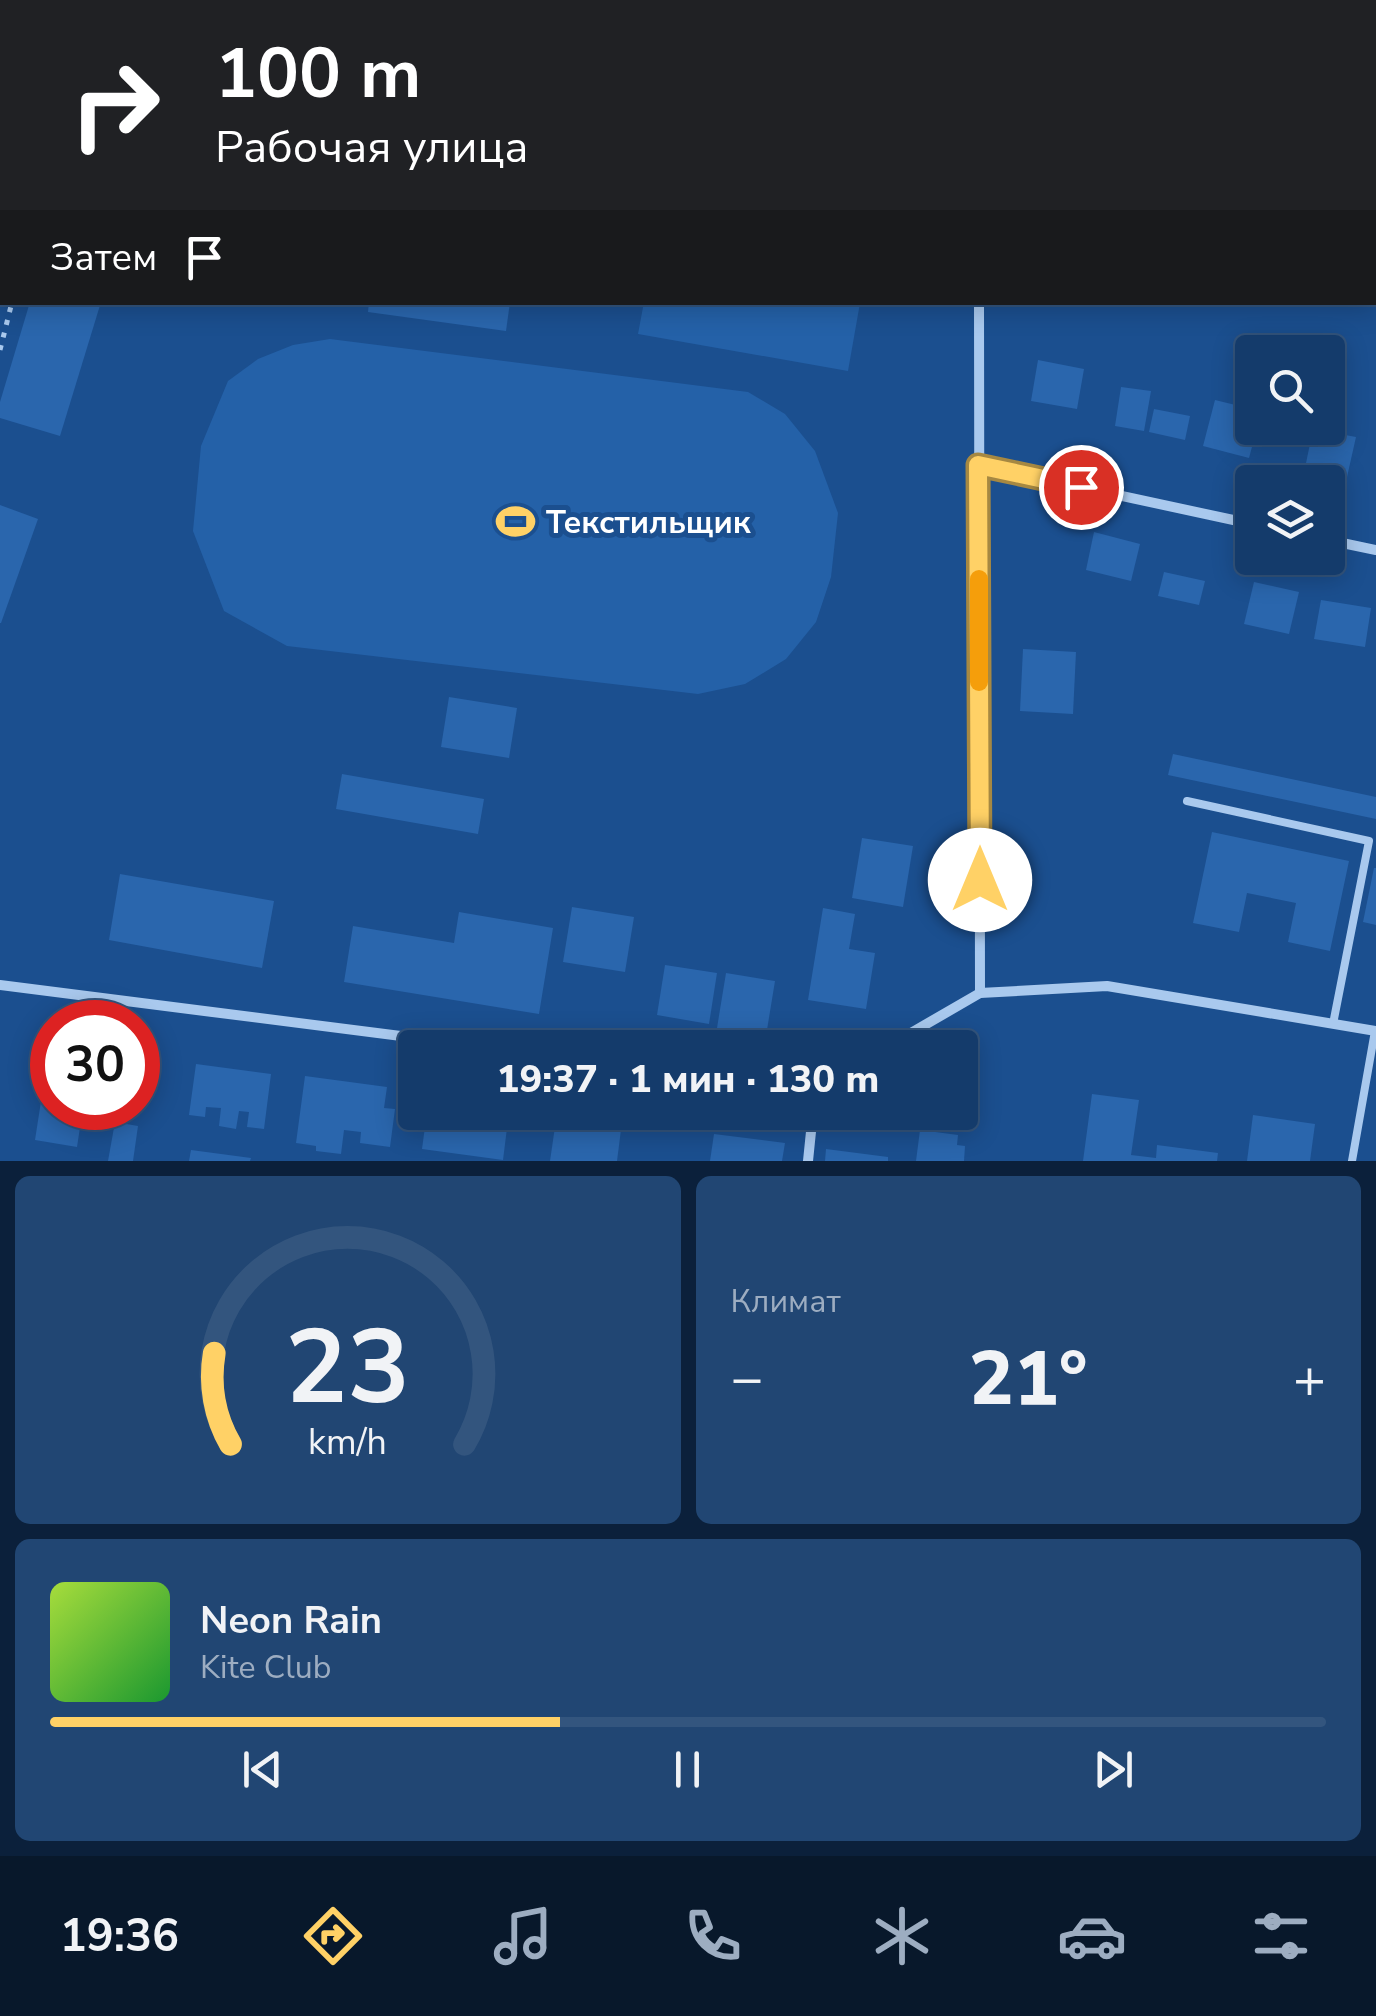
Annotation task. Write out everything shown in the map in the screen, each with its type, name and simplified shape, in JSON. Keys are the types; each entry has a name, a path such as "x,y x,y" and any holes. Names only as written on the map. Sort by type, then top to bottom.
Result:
{"street":[{"path":"978,305 980,993"},
{"path":"978,465 1235,520"},
{"path":"1345,544 1376,550"},
{"path":"0,985 398,1036"},
{"path":"916,1030 980,993 1107,986 1376,1031"},
{"path":"808,1161 811,1130"}],"lane":[{"path":"1187,801 1373,841 1333,1024"},
{"path":"1352,1161 1376,1031"}],"path":[{"path":"0,350 11,305"}],"shaded area":[{"path":"643,305 860,305 848,371 638,334"},
{"name":"Текстильщик","path":"330,339 748,392 785,414 815,451 838,513 831,577 816,622 786,659 745,684 698,694 287,646 224,611 193,531 201,446 228,381 258,359 293,345"}],"building":[{"path":"29,305 100,305 60,436 0,418 0,402"},
{"path":"369,305 510,305 506,331 368,312"},
{"path":"1038,360 1084,369 1077,409 1031,401"},
{"path":"1121,387 1151,391 1144,431 1115,426"},
{"path":"1215,400 1235,405 1235,445 1252,445 1249,458 1203,446"},
{"path":"1154,409 1190,416 1185,440 1149,432"},
{"path":"1345,435 1356,437 1347,477 1345,465 1306,465 1310,445 1345,445"},
{"path":"0,505 38,519 1,623 0,623"},
{"path":"1094,532 1140,544 1131,581 1086,570"},
{"path":"1164,572 1205,581 1199,605 1158,596"},
{"path":"1254,582 1299,592 1289,634 1244,624"},
{"path":"1321,600 1371,608 1365,647 1314,639"},
{"path":"1023,649 1076,652 1073,714 1020,711"},
{"path":"449,697 517,708 509,758 441,747"},
{"path":"1173,754 1376,797 1376,819 1168,775"},
{"path":"342,774 484,799 478,834 336,809"},
{"path":"1212,832 1349,861 1330,951 1288,942 1296,903 1247,893 1239,932 1193,923"},
{"path":"862,838 913,846 903,907 852,898"},
{"path":"1376,868 1376,925 1363,922"},
{"path":"120,874 274,901 262,968 109,940"},
{"path":"572,907 634,917 625,972 563,962"},
{"path":"823,908 855,914 849,949 875,953 866,1009 808,1000"},
{"path":"459,912 553,928 539,1014 344,982 353,926 454,943"},
{"path":"665,965 717,973 709,1024 657,1015"},
{"path":"726,973 775,981 767,1030 717,1028"},
{"path":"196,1064 271,1074 264,1129 247,1127 249,1112 239,1111 236,1129 219,1126 221,1108 206,1107 205,1117 189,1115"},
{"path":"305,1076 387,1087 384,1108 395,1109 390,1147 360,1143 361,1132 344,1130 341,1154 316,1151 316,1146 296,1143"},
{"path":"1092,1094 1139,1100 1131,1155 1156,1158 1157,1145 1218,1153 1217,1161 1083,1161"},
{"path":"1253,1115 1315,1124 1310,1161 1247,1161"},
{"path":"37,1130 80,1130 77,1147 35,1140"},
{"path":"114,1130 137,1130 133,1161 108,1161"},
{"path":"425,1130 507,1130 503,1160 422,1149"},
{"path":"555,1130 621,1130 617,1161 550,1161"},
{"path":"920,1130 958,1135 957,1145 965,1146 964,1161 916,1161"},
{"path":"714,1134 785,1143 782,1161 710,1161"},
{"path":"826,1149 888,1157 888,1161 825,1161"},
{"path":"191,1150 251,1158 189,1161"}],"slow traffic":[{"path":"979,579 979,682"}],"place":[{"name":"Текстильщик","path":"516,522"}],"route":[{"path":"980,880 978,465 1081,487"}]}
